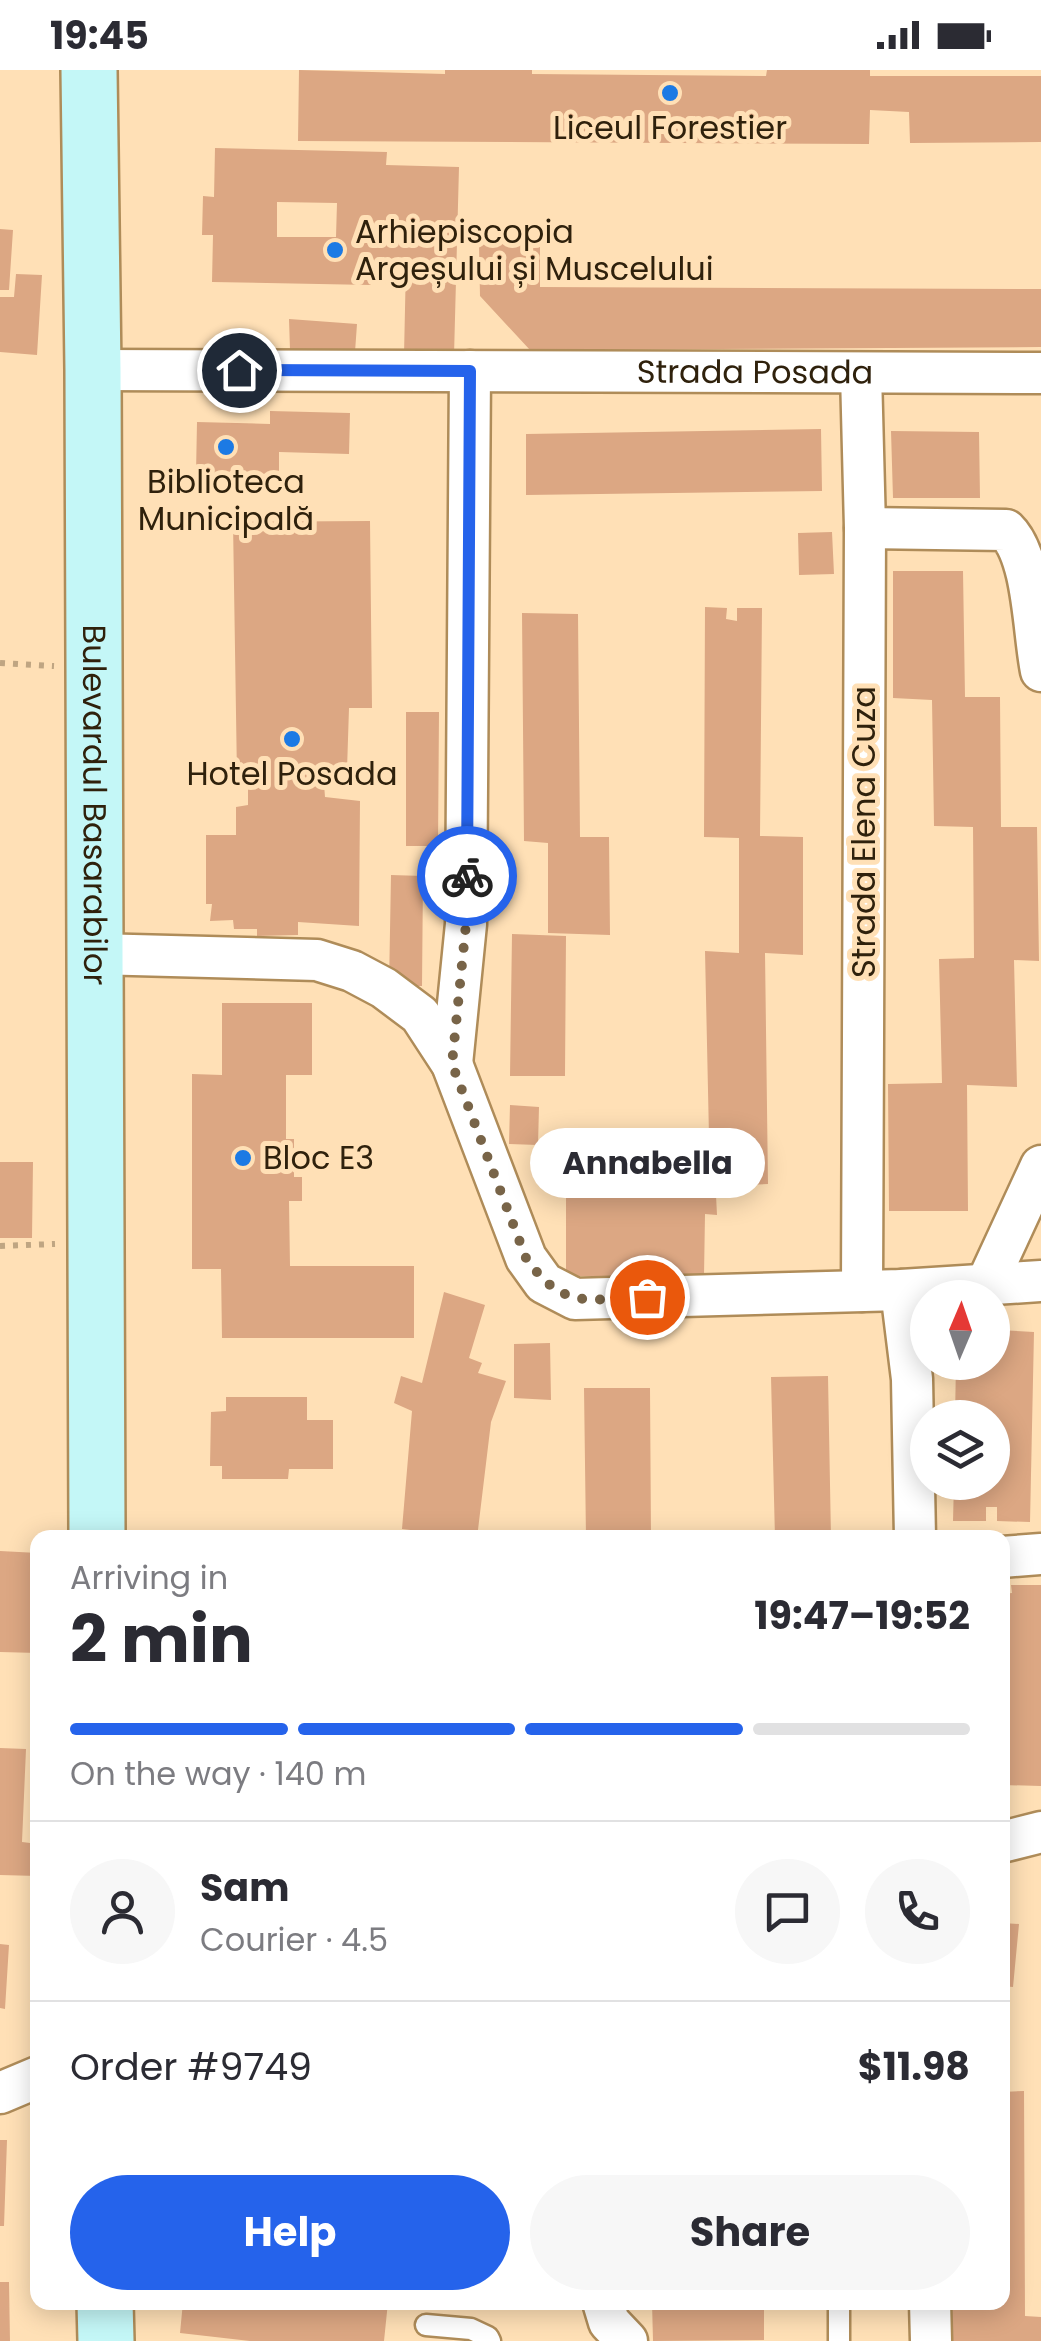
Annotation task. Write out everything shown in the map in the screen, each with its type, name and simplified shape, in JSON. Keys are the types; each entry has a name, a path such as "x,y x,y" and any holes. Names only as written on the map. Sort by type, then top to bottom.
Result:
{"main road":[{"name":"Bulevardul Basarabilor","path":"89,70 97,1530"},
{"path":"105,2310 106,2341"}],"street":[{"name":"Strada Posada","path":"93,370 1041,374"},
{"path":"452,1064 466,924 470,371"},
{"name":"Strada Elena Cuza","path":"861,373 882,1291 912,1379 915,1530"},
{"path":"866,528 1006,530 1016,540 1028,583 1041,670"},
{"path":"96,954 317,960 352,971 384,988 420,1015 452,1064 526,1258 544,1282 575,1299 910,1290"},
{"path":"988,1280 1041,1166"},
{"path":"1010,1284 1041,1281"},
{"path":"1010,1556 1041,1554"},
{"path":"1010,1840 1041,1832"},
{"path":"0,2093 30,2080"},
{"path":"606,2310 609,2322 627,2341"},
{"path":"930,2310 931,2341"}],"lane":[{"path":"839,2310 839,2341"},
{"path":"426,2325 471,2330 490,2341"}],"building":[{"name":"Liceul Forestier","path":"299,70 766,76 767,70 870,70 870,76 1041,76 1041,142 910,143 909,112 870,110 869,144 298,141"},
{"name":"Arhiepiscopia Argeșului și Muscelului","path":"215,148 387,152 386,165 459,167 454,356 404,355 406,263 371,262 371,285 212,282 213,235 202,235 203,196 214,197","holes":["277,202 337,203 336,237 277,237"]},
{"path":"0,229 13,230 9,290 0,290"},
{"path":"540,241 540,287 1041,289 1041,347 530,350 480,296 479,243"},
{"path":"16,274 42,275 37,355 0,352 0,297 14,297"},
{"path":"289,319 357,324 355,352 290,350"},
{"path":"270,411 350,413 349,454 279,452 279,476 196,474 197,422 270,424"},
{"path":"821,429 822,491 526,495 526,434"},
{"path":"891,431 979,432 980,498 893,498"},
{"name":"Hotel Posada","path":"370,521 372,708 349,708 347,770 323,771 325,797 360,801 359,926 298,922 298,935 257,936 257,929 234,929 233,920 210,921 212,904 206,904 206,835 236,835 236,807 248,805 248,778 237,776 233,522"},
{"path":"832,532 834,574 799,575 798,533"},
{"path":"893,571 963,571 965,697 1000,697 1001,827 1037,827 1039,961 1014,960 1017,1087 967,1085 968,1211 889,1211 888,1084 942,1083 939,959 974,958 973,827 934,826 932,700 893,698"},
{"path":"705,607 727,608 726,619 737,621 737,608 762,608 760,836 803,837 803,955 765,953 768,1184 745,1185 742,1166 735,1168 735,1182 710,1183 705,951 739,953 739,838 704,837"},
{"path":"522,613 578,614 580,837 609,837 610,935 548,933 548,843 524,841"},
{"path":"406,712 439,712 438,846 406,846"},
{"path":"391,875 423,876 422,986 389,986"},
{"path":"512,934 566,936 565,1076 510,1076"},
{"name":"Bloc E3","path":"222,1003 312,1003 312,1075 286,1075 286,1139 294,1139 294,1177 302,1177 302,1201 289,1201 290,1266 414,1266 414,1338 222,1338 221,1269 192,1269 192,1074 222,1075"},
{"path":"510,1105 539,1107 538,1145 509,1144"},
{"path":"0,1162 33,1162 32,1238 0,1238"},
{"path":"566,1192 716,1195 717,1215 705,1214 704,1276 574,1276 566,1270"},
{"path":"444,1292 485,1305 469,1358 482,1363 478,1373 506,1381 491,1422 478,1530 402,1529 412,1411 394,1403 401,1376 422,1383"},
{"path":"1010,1331 1034,1332 1030,1522 997,1521 997,1507 986,1507 986,1521 953,1521 954,1500 1010,1500 1010,1400 955,1400 956,1380 1010,1380"},
{"path":"550,1343 551,1400 514,1398 514,1344"},
{"path":"828,1376 831,1530 775,1530 771,1377"},
{"path":"584,1388 650,1388 651,1530 586,1530"},
{"path":"226,1397 307,1397 307,1420 333,1420 333,1469 289,1469 288,1479 222,1479 222,1466 210,1466 211,1412 226,1411"},
{"path":"0,1551 30,1553 30,1653 0,1652"},
{"path":"1011,1585 1041,1585 1041,1786 1010,1785"},
{"path":"0,1748 26,1749 22,1842 30,1843 30,1876 0,1875"},
{"path":"1010,1923 1019,1924 1013,1987 1010,1987"},
{"path":"0,1944 9,1945 5,2009 0,2008"},
{"path":"1024,2091 1025,2316 1041,2317 1041,2341 952,2341 952,2310 1010,2310 1010,2092"},
{"path":"0,2140 7,2140 4,2226 0,2226"},
{"path":"0,2282 9,2282 10,2341 0,2341"},
{"path":"182,2310 387,2310 384,2341 250,2341 180,2333"},
{"path":"652,2310 764,2310 764,2340 653,2341"}],"way so far":[{"path":"467,876 452,1064 526,1258 544,1282 575,1299 647,1297"}],"place":[{"name":"Liceul Forestier","path":"670,93"},
{"name":"Arhiepiscopia Argeșului și Muscelului","path":"335,250"},
{"name":"Biblioteca Municipală","path":"226,447"},
{"name":"Hotel Posada","path":"292,739"},
{"name":"Bloc E3","path":"243,1158"},
{"name":"Annabella","path":"647,1297"}],"route":[{"path":"239,370 470,371 467,876"}]}
